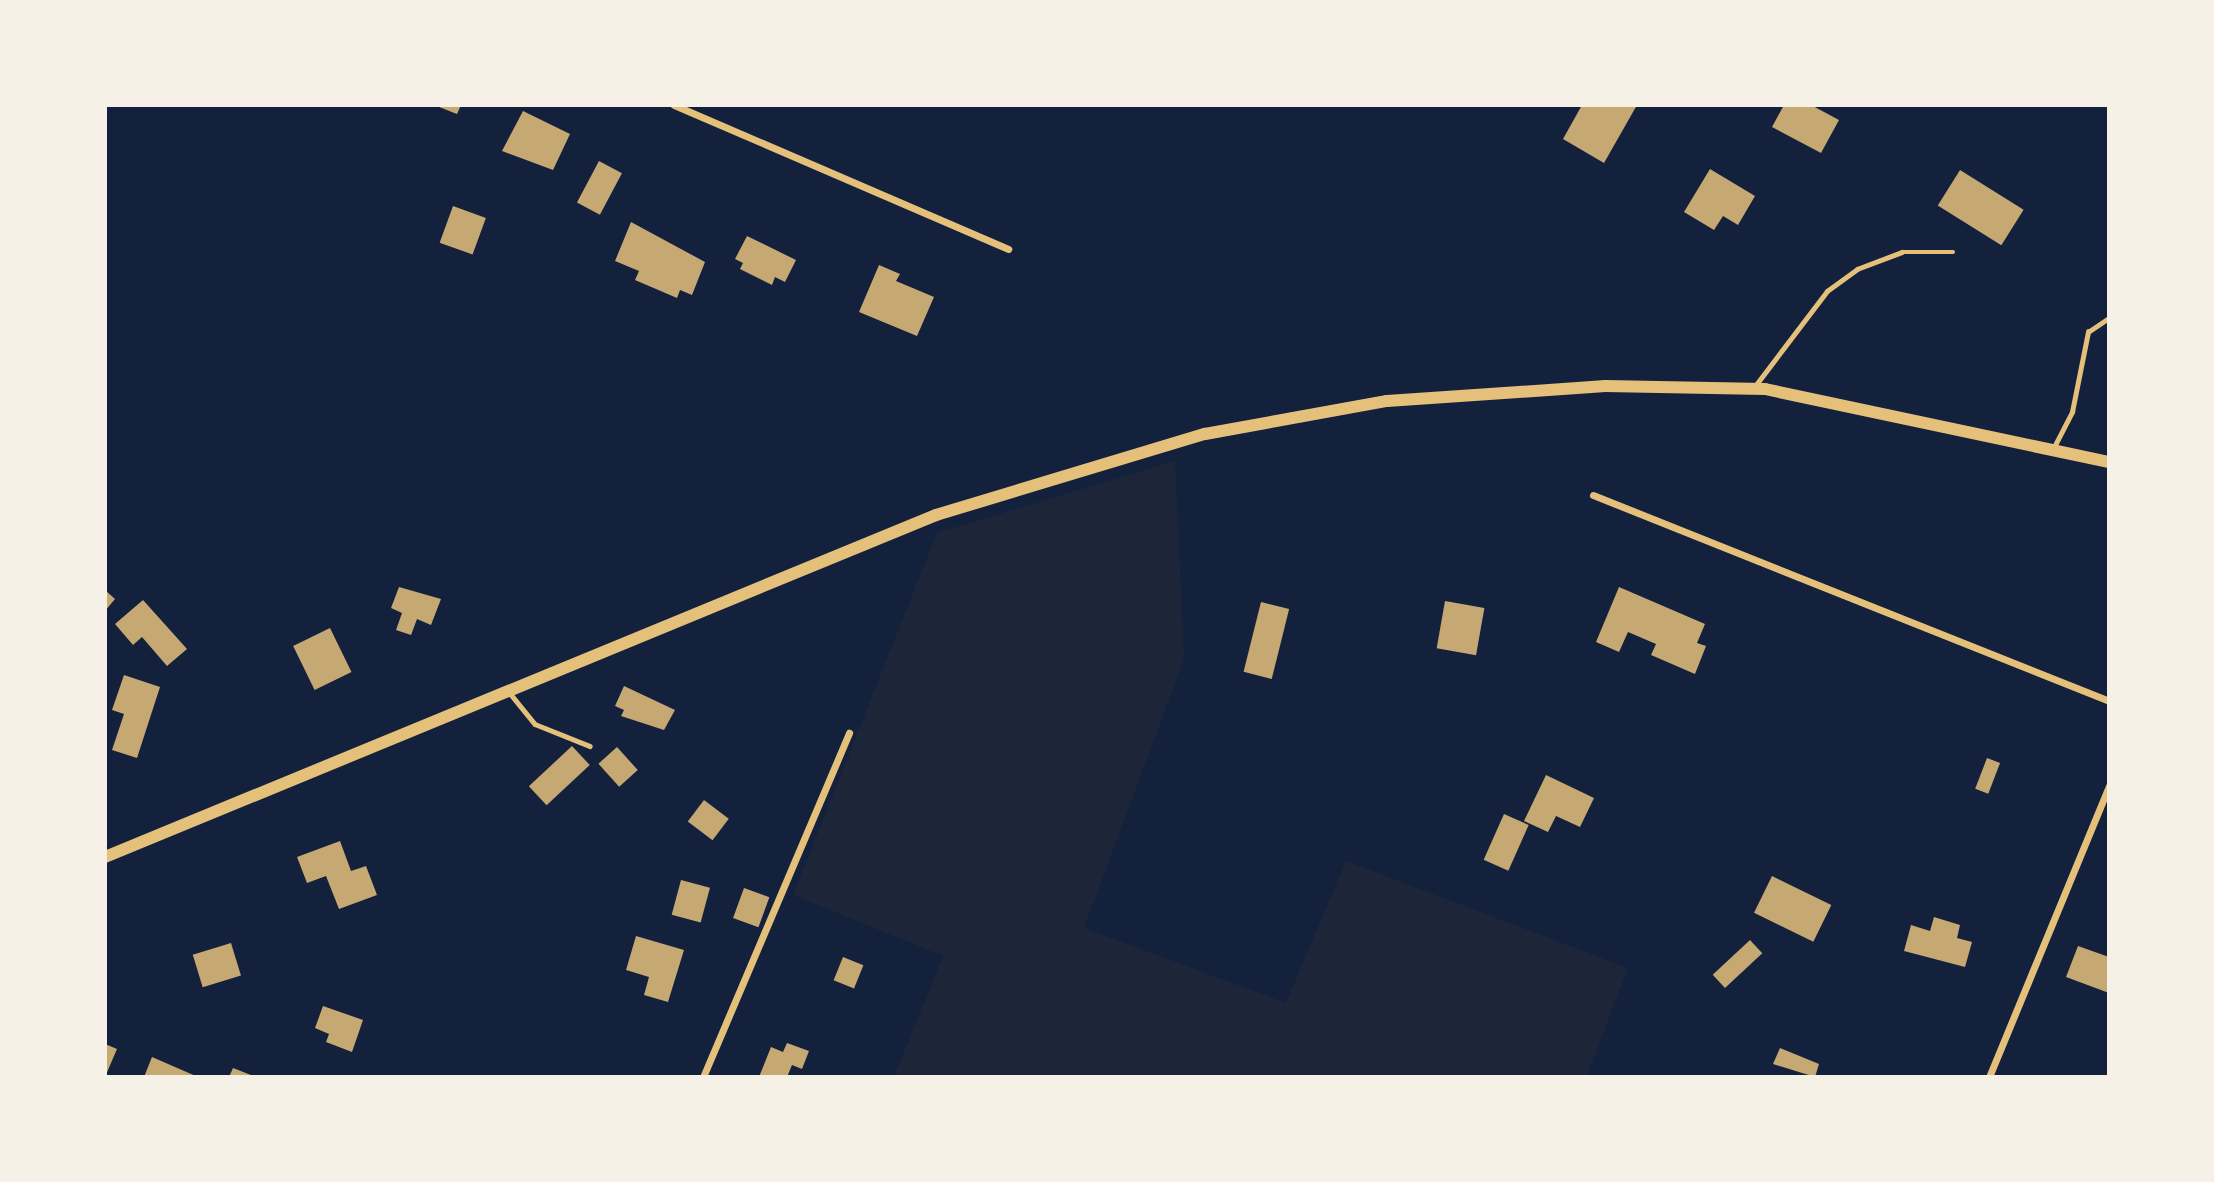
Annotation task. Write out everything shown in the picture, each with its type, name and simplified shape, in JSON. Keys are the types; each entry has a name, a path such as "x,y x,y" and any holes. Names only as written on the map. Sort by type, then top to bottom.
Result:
{"street":[{"path":"674,105 1008,249"},
{"path":"105,857 936,515 1205,434 1387,401 1605,386 1752,389 2109,462"},
{"path":"1593,495 2109,701"},
{"path":"703,1077 849,733"},
{"path":"1989,1077 2109,786"}],"lane":[{"path":"1752,389 1827,291 1857,269 1902,252 1953,252"},
{"path":"2052,450 2072,412 2088,332 2109,318"},
{"path":"508,691 534,724 590,746"}],"shaded area":[{"path":"1175,461 1184,659 1084,928 1286,1003 1346,861 1628,968 1586,1077 894,1077 943,956 793,895 937,533"}],"building":[{"path":"434,105 461,105 457,114"},
{"path":"1582,105 1637,105 1604,163 1563,139"},
{"path":"1784,105 1811,105 1839,120 1821,153 1772,127"},
{"path":"523,111 570,134 553,170 502,151"},
{"path":"599,161 622,173 600,215 577,202"},
{"path":"1710,169 1755,196 1738,225 1723,216 1714,230 1684,212"},
{"path":"1960,170 2024,210 2001,245 1938,206"},
{"path":"453,206 486,218 473,255 440,243"},
{"path":"631,222 705,262 692,295 680,290 677,298 635,280 639,271 615,261"},
{"path":"747,236 796,260 785,282 775,277 772,285 740,269 743,263 735,259"},
{"path":"879,265 900,274 896,281 934,297 917,336 859,312"},
{"path":"399,587 441,599 431,625 417,619 411,635 396,630 402,613 391,608"},
{"path":"1619,587 1705,624 1697,643 1706,646 1695,674 1651,655 1656,644 1628,632 1619,652 1596,642"},
{"path":"105,590 115,599 105,611"},
{"path":"143,600 187,649 167,666 142,637 133,645 115,624"},
{"path":"1445,601 1484,608 1476,655 1437,648"},
{"path":"1261,602 1289,609 1272,679 1244,672"},
{"path":"330,628 351,672 315,690 293,646"},
{"path":"124,675 160,687 137,758 112,750 124,714 112,710"},
{"path":"624,686 675,710 664,730 621,716 624,710 615,706"},
{"path":"572,746 590,765 547,805 529,786"},
{"path":"617,747 638,770 619,787 598,764"},
{"path":"1987,758 2000,763 1988,794 1975,789"},
{"path":"1546,775 1594,798 1580,827 1556,816 1548,832 1524,821"},
{"path":"704,800 729,819 713,840 688,822"},
{"path":"1504,814 1529,825 1508,871 1484,860"},
{"path":"340,841 351,871 366,866 377,895 339,909 326,876 307,883 297,857"},
{"path":"1772,876 1831,905 1813,942 1754,913"},
{"path":"681,880 710,888 701,923 672,915"},
{"path":"744,888 769,897 758,927 733,918"},
{"path":"1934,917 1960,925 1957,938 1972,942 1965,967 1904,951 1911,925 1930,931"},
{"path":"636,936 684,950 668,1002 644,995 649,977 626,970"},
{"path":"1750,940 1762,953 1725,988 1713,975"},
{"path":"231,943 241,976 203,987 193,955"},
{"path":"2078,946 2109,957 2109,993 2066,977"},
{"path":"843,957 863,965 854,988 834,980"},
{"path":"323,1006 363,1020 352,1052 326,1042 329,1034 315,1028"},
{"path":"787,1043 809,1051 802,1069 792,1065 787,1077 759,1077 771,1047 783,1052"},
{"path":"105,1044 117,1049 105,1077"},
{"path":"1780,1048 1819,1064 1815,1077 1773,1064"},
{"path":"152,1057 198,1077 144,1077"},
{"path":"233,1068 256,1077 229,1077"}]}
